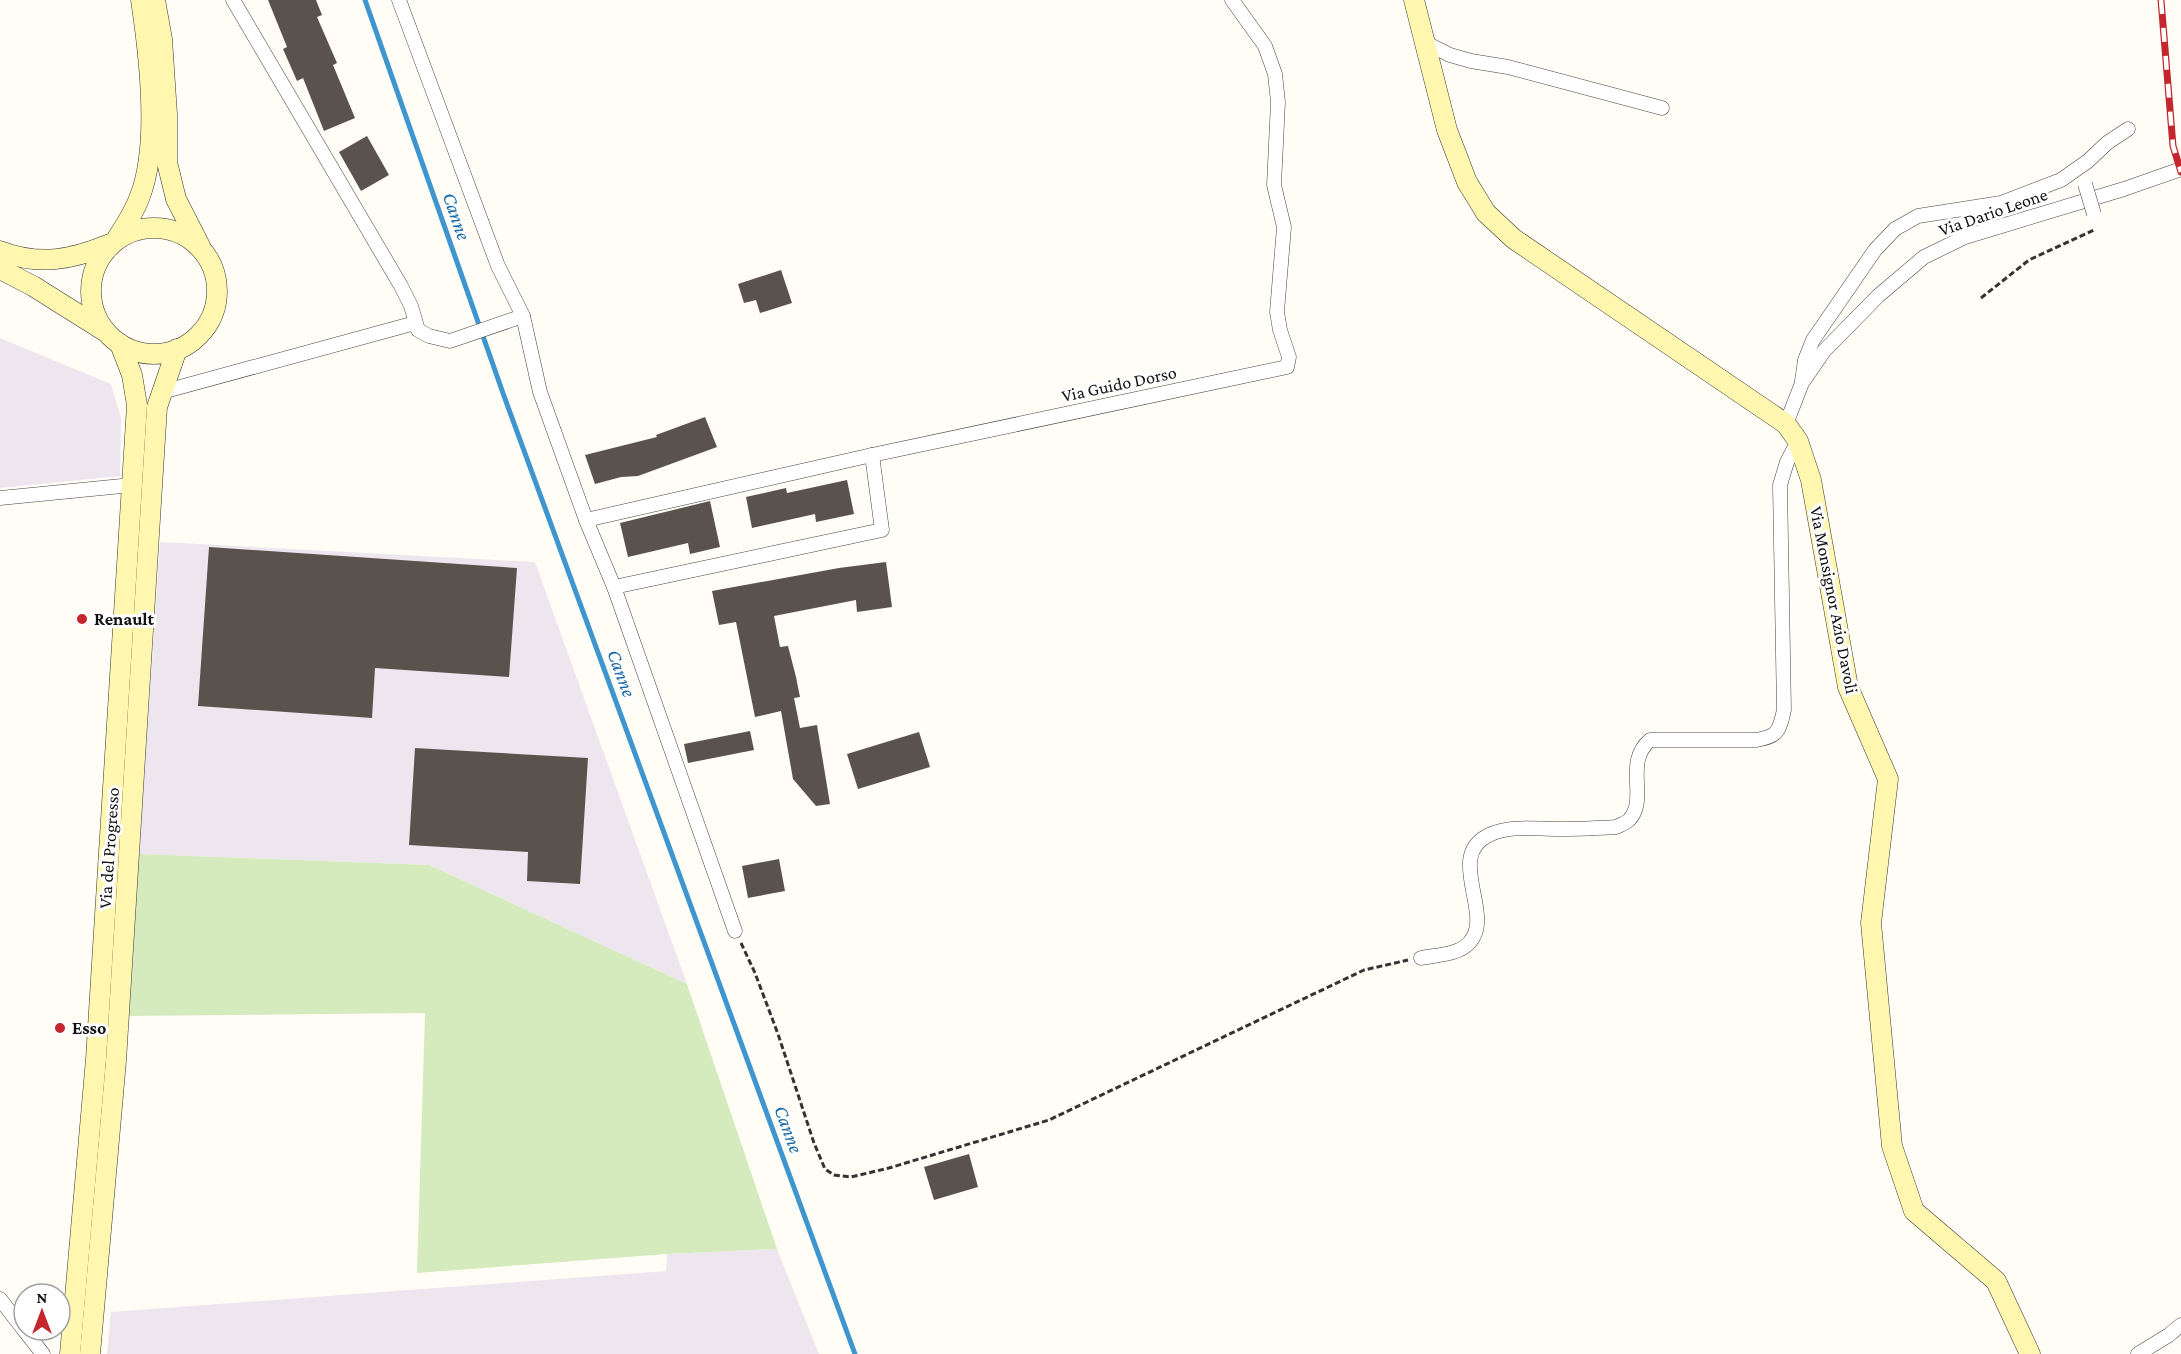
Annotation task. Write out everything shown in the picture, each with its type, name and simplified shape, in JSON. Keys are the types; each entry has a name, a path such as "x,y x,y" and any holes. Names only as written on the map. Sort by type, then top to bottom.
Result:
{"street":[{"path":"113,338 96,316 91,297 92,278 99,259 114,242 141,195 149,161 150,94 147,40 141,0"},
{"path":"0,269 33,286 138,352 158,354 177,349 195,339 208,324 215,305 217,285 212,266 176,199 167,162 167,114 162,39 155,0"},
{"path":"233,0 401,286 411,306 418,330 429,336 450,341 523,316"},
{"name":"Via Guido Dorso","path":"586,520 872,455 1287,367 1289,357 1277,312 1284,227 1274,185 1278,102 1275,74 1265,46 1232,0"},
{"name":"Via Monsignor Azio Davoli","path":"1413,0 1447,130 1467,182 1486,213 1514,239 1786,424 1798,441 1810,480 1848,687 1888,778 1871,923 1892,1146 1914,1211 1996,1281 2030,1354"},
{"path":"403,1 498,266 523,316 540,392 586,520 614,587 735,931"},
{"path":"1424,42 1450,55 1471,61 1508,67 1662,108"},
{"path":"1802,383 1805,360 1813,340 1875,250 1895,229 1918,216 2001,203 2061,180 2128,129"},
{"path":"2080,167 2095,217"},
{"name":"Via Dario Leone","path":"1786,424 1802,383 1832,343 1878,296 1924,257 1965,237 2124,189 2181,169"},
{"path":"0,251 19,258 49,261 69,258 114,242 132,231 151,228 169,230 186,237 201,249"},
{"path":"162,392 415,323"},
{"name":"Via del Progresso","path":"70,1354 96,1059 137,405 132,375 113,338"},
{"name":"Via del Progresso","path":"90,1354 116,1061 157,407 177,349"},
{"path":"1421,958 1458,951 1470,943 1476,931 1470,856 1475,843 1490,834 1508,829 1616,827 1629,819 1636,807 1636,763 1641,748 1650,740 1756,740 1771,737 1780,727 1784,710 1780,485 1787,462 1798,441"},
{"path":"614,587 882,530 872,455"},
{"path":"0,498 132,484"},
{"path":"0,1299 12,1314"},
{"path":"2138,1354 2181,1325"},
{"path":"34,1342 43,1354"}],"path":[{"path":"1981,298 2029,260 2094,230 2095,217"},
{"path":"735,931 755,973 825,1169 834,1175 850,1177 889,1168 1049,1120 1364,970 1421,958"}],"shaded area":[{"path":"0,338 111,384 121,418 120,476 0,488"},
{"path":"160,542 535,562 687,984 429,865 139,854"},
{"path":"777,1249 819,1354 107,1354 111,1312 666,1271 667,1254"}],"green space":[{"path":"139,854 429,865 687,984 777,1249 667,1254 417,1273 425,1013 129,1016"}],"building":[{"path":"268,0 316,0 322,15 317,17 337,63 333,65 355,118 324,131 303,78 297,81 283,49 287,47"},
{"path":"367,136 389,175 361,191 339,152"},
{"path":"781,270 792,303 760,313 756,300 744,303 738,284"},
{"path":"705,417 717,447 638,476 621,477 595,484 585,455 657,437 656,435"},
{"path":"847,480 854,514 816,522 815,514 752,528 746,497 786,488 787,493"},
{"path":"710,501 720,547 690,554 688,543 628,557 620,523"},
{"path":"209,547 517,568 509,677 375,668 372,718 198,706"},
{"path":"886,562 892,607 857,612 856,600 774,616 780,647 788,646 796,677 800,697 794,698 800,728 817,725 830,804 816,806 793,779 781,711 755,717 736,622 719,625 712,591 839,568"},
{"path":"750,731 754,750 688,763 684,744"},
{"path":"919,732 930,767 858,789 847,754"},
{"path":"415,748 588,758 580,884 527,881 528,852 409,845"},
{"path":"779,859 785,891 748,898 742,866"},
{"path":"969,1154 978,1187 934,1200 924,1167"}],"waterway":[{"name":"Canne","path":"365,0 504,396 855,1354"}],"railway":[{"path":"2161,0 2173,146 2181,172"}],"place":[{"name":"Renault","path":"82,619"},
{"name":"Esso","path":"60,1028"}]}
